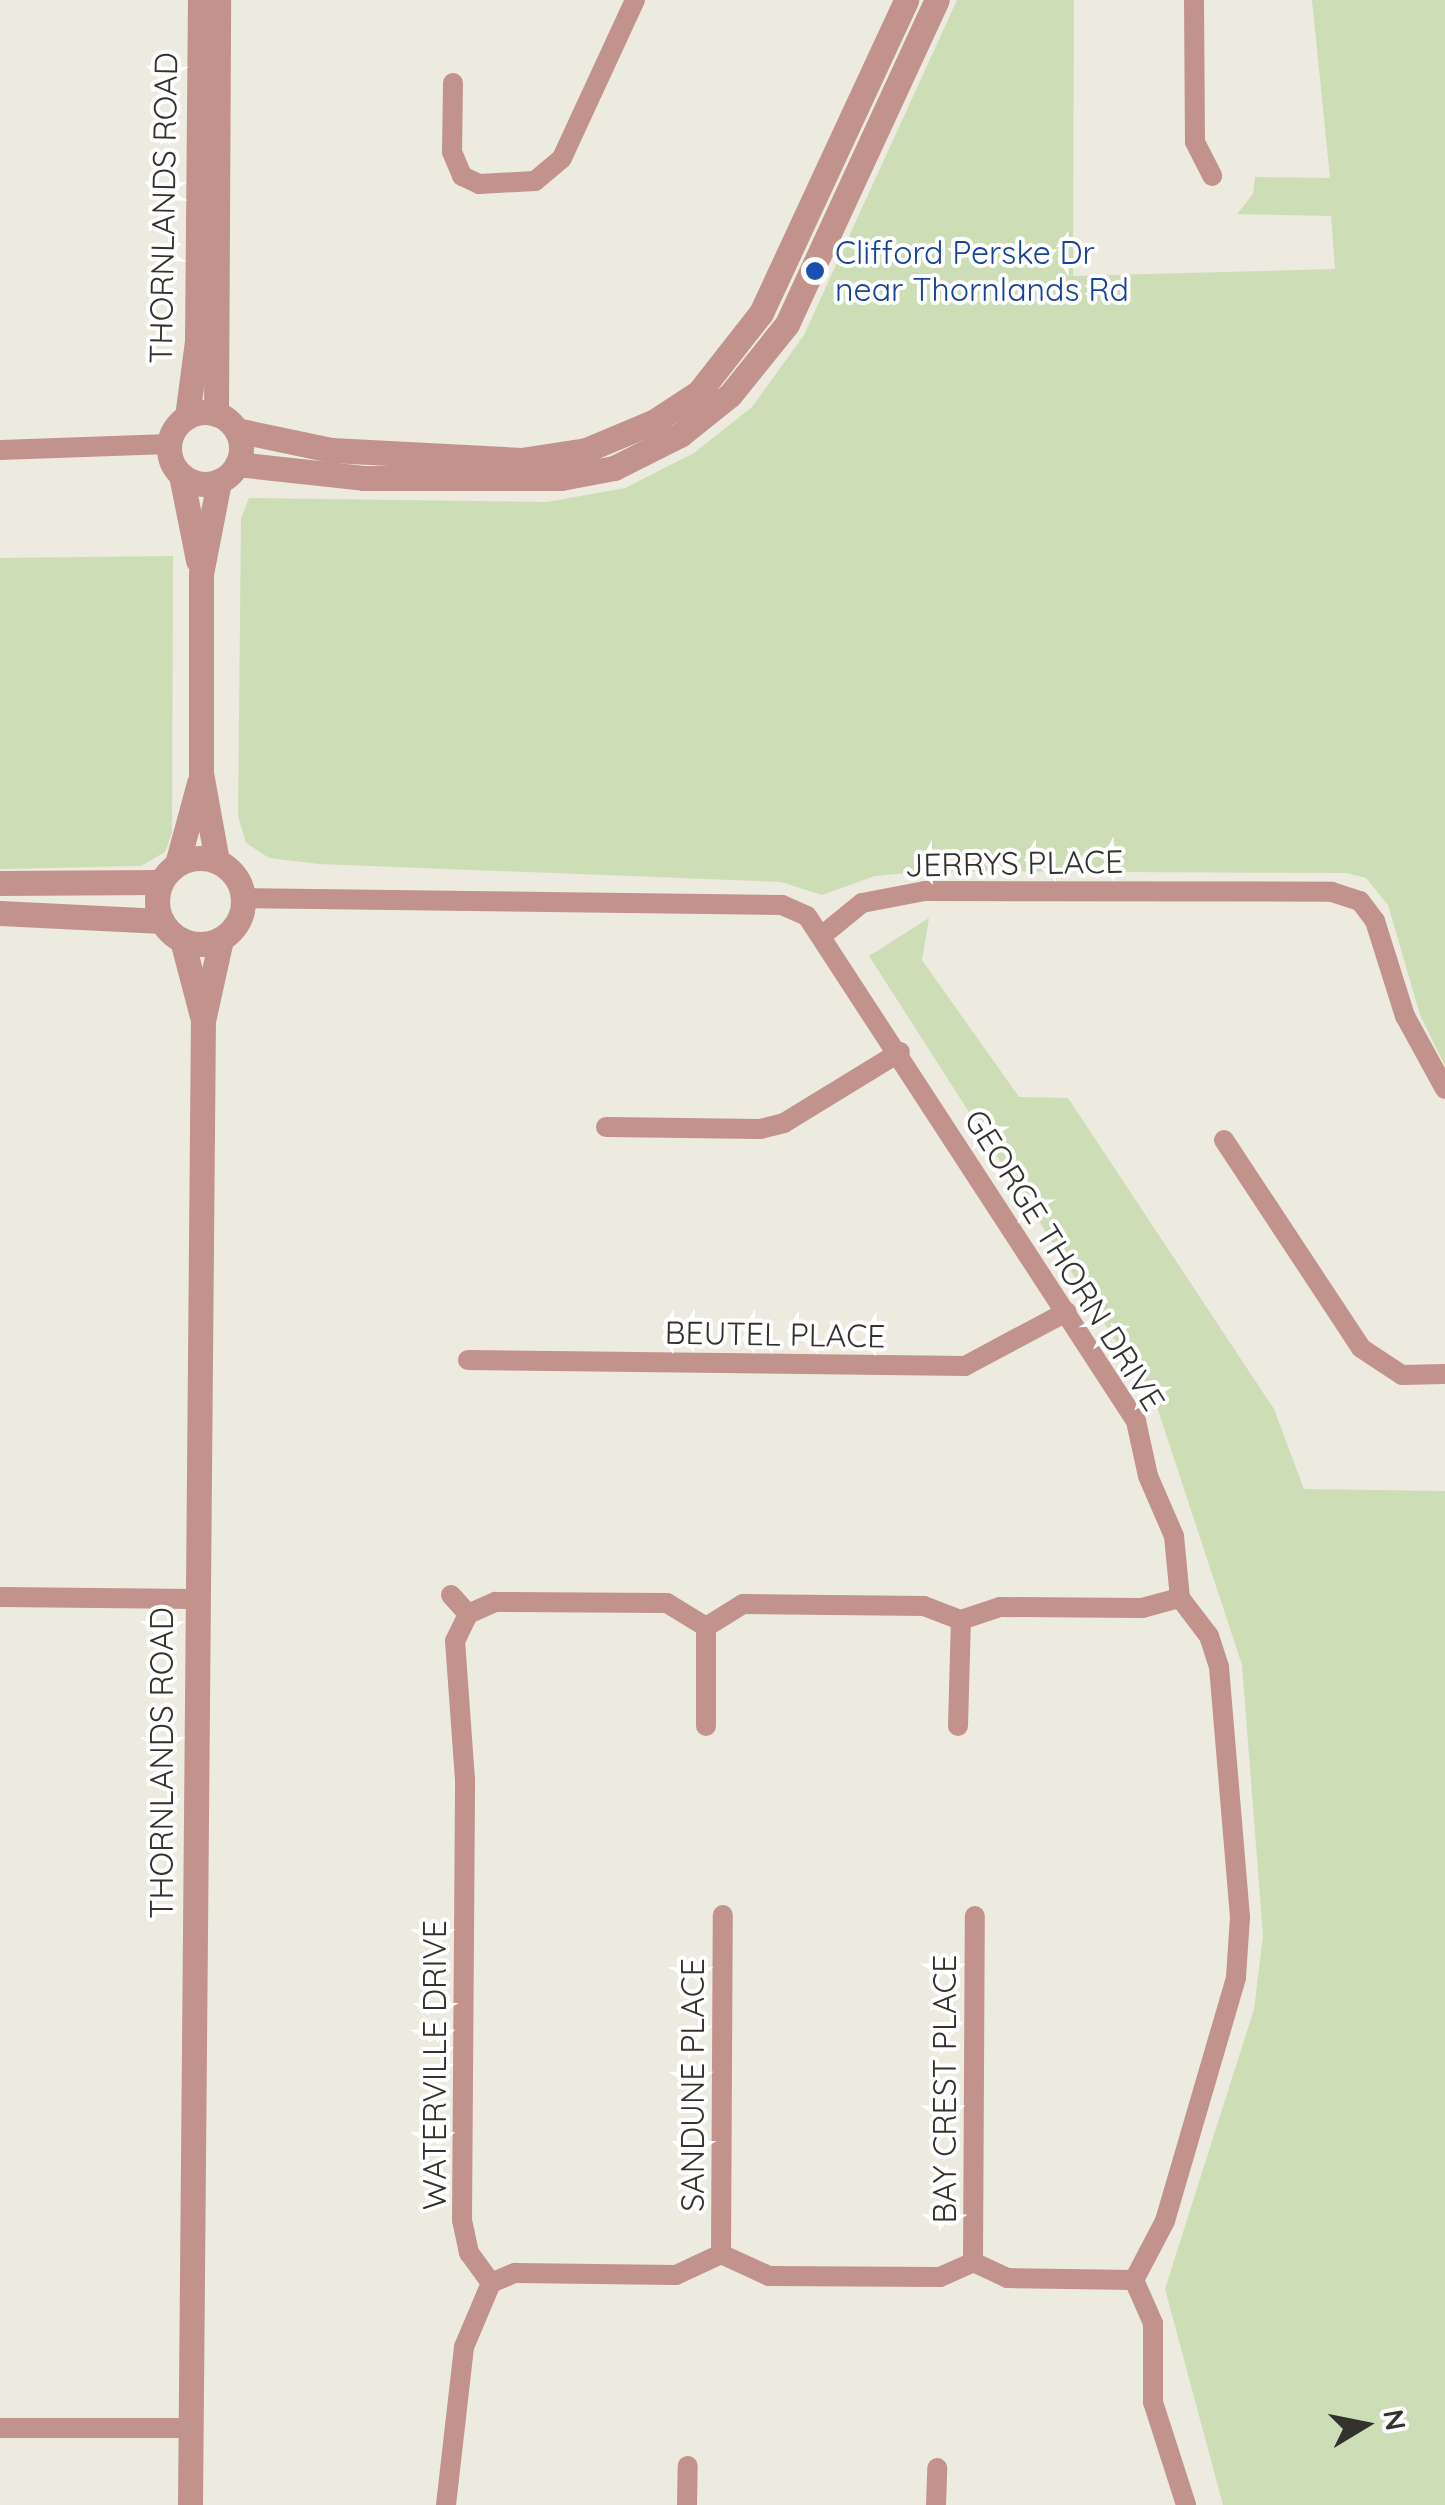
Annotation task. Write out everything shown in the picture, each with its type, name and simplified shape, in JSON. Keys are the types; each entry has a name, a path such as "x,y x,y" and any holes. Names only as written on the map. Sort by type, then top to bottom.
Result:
{"street":[{"name":"THORNLANDS ROAD","path":"186,417 197,341 200,0"},
{"name":"THORNLANDS ROAD","path":"218,0 226,422"},
{"path":"453,82 452,152 462,176 480,184 535,180 562,158 635,0"},
{"path":"169,444 186,417 226,422 330,450 522,460 586,450 655,421 699,392 761,313 906,0"},
{"path":"181,475 199,484 228,473 561,478 614,468 680,435 730,395 787,324 937,0"},
{"path":"1194,0 1196,142 1212,176"},
{"path":"201,574 228,473 226,422"},
{"path":"0,450 169,444"},
{"path":"169,444 181,475 201,574 201,773 217,861 235,876 242,898 782,904 807,916 824,934"},
{"path":"162,921 169,873 201,773"},
{"path":"0,884 169,873 217,861"},
{"name":"JERRYS PLACE","path":"824,934 862,903 924,891 1332,892 1360,901 1375,921 1405,1016 1445,1089"},
{"name":"THORNLANDS ROAD","path":"190,2505 203,1021 220,938 238,921 242,898"},
{"path":"0,913 162,921 182,940 220,938"},
{"name":"GEORGE THORN DRIVE","path":"824,934 1136,1421 1148,1476 1174,1536 1180,1598"},
{"name":"THORNLANDS ROAD","path":"182,940 203,1021"},
{"path":"606,1127 760,1129 784,1124 900,1052"},
{"path":"1224,1140 1361,1348 1402,1375 1445,1374"},
{"name":"BEUTEL PLACE","path":"468,1360 965,1366 1066,1312"},
{"path":"450,1595 468,1614 495,1602 667,1604 706,1627"},
{"path":"0,1597 195,1599"},
{"path":"706,1627 743,1604 924,1606 961,1620 1000,1606 1142,1608 1180,1598 1209,1636 1219,1667 1240,1916 1236,1978 1165,2221 1134,2280"},
{"name":"WATERVILLE DRIVE","path":"468,1614 455,1641 465,1780 462,2220 469,2253 491,2283"},
{"path":"958,1726 961,1620"},
{"path":"706,1627 706,1726"},
{"name":"SANDUNE PLACE","path":"721,2254 723,1916"},
{"name":"BAY CREST PLACE","path":"973,2262 975,1916"},
{"path":"446,2505 464,2347 491,2283 514,2273 676,2275 721,2254 769,2276 940,2278 973,2262 1007,2278 1134,2280"},
{"path":"1134,2280 1153,2323 1153,2402 1186,2505"},
{"path":"0,2428 190,2428"},
{"path":"687,2505 688,2466"},
{"path":"936,2468 936,2505"}],"green space":[{"path":"957,0 1074,0 1073,276 1335,269 1331,216 1237,214 1253,194 1255,177 1330,178 1312,0 1445,0 1445,1066 1420,1015 1388,905 1366,878 1346,873 928,871 875,876 822,895 781,882 319,864 269,858 246,843 238,816 241,519 249,498 547,502 625,488 694,453 752,407 804,335"},
{"path":"173,556 172,833 165,852 141,866 0,869 0,558"},
{"path":"929,918 922,960 1019,1097 1068,1098 1274,1409 1304,1489 1445,1491 1445,2505 1223,2505 1165,2289 1254,2009 1263,1936 1242,1665 1156,1404 869,956"}],"place":[{"name":"Clifford Perske Dr near Thornlands Rd","path":"815,271"}]}
